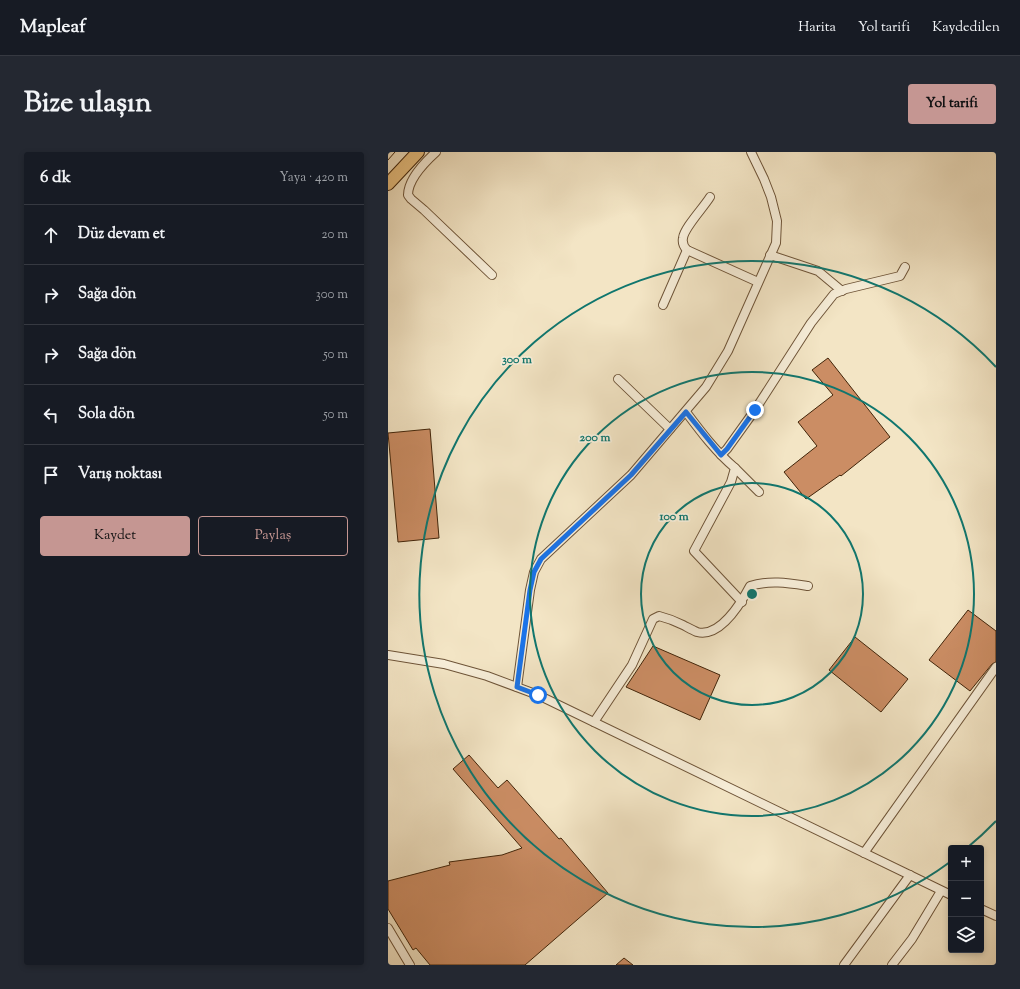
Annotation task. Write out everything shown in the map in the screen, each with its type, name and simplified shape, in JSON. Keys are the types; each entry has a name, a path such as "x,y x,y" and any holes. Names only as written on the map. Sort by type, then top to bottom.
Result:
{"highway":[{"path":"388,184 418,152"}],"street":[{"path":"436,152 427,160 413,179 408,195 492,275"},
{"path":"517,687 530,590 534,572 541,559 631,475 706,388 728,351 776,243 777,221 772,197 751,152"},
{"path":"710,197 687,228 683,236 683,245 687,250 758,282"},
{"path":"663,305 687,250"},
{"path":"770,255 818,271 842,291"},
{"path":"721,455 755,410 822,308 834,294 900,276 905,267"},
{"path":"618,379 670,429"},
{"path":"686,412 721,455 759,492"},
{"path":"735,468 730,482 694,551 742,602"},
{"path":"594,722 632,665 652,619 659,616 671,619 697,632 709,632 722,624 742,602 750,586 761,582 776,582 808,586"},
{"path":"388,655 444,664 488,676 538,695 948,893"},
{"path":"864,853 996,668"},
{"path":"844,965 910,875"},
{"path":"892,965 912,939 942,890"},
{"path":"984,910 996,916"},
{"path":"388,928 410,965"}],"building":[{"path":"828,358 890,437 841,476 840,475 806,499 784,472 817,446 798,422 833,395 812,370"},
{"path":"430,429 439,538 398,542 388,433"},
{"path":"968,610 996,631 996,662 992,664 970,691 929,660"},
{"path":"855,637 908,679 881,712 829,670"},
{"path":"653,646 720,675 700,720 626,687"},
{"path":"469,755 498,788 507,780 559,839 561,838 608,893 525,965 430,965 416,948 413,950 388,909 388,881 450,865 449,862 502,855 522,848 453,769"},
{"path":"624,958 633,965 616,965"}],"tram line":[{"path":"388,160 395,152"}],"route":[{"path":"538,695 517,687 530,590 534,572 541,559 631,475 686,412 721,455 755,410"}]}
